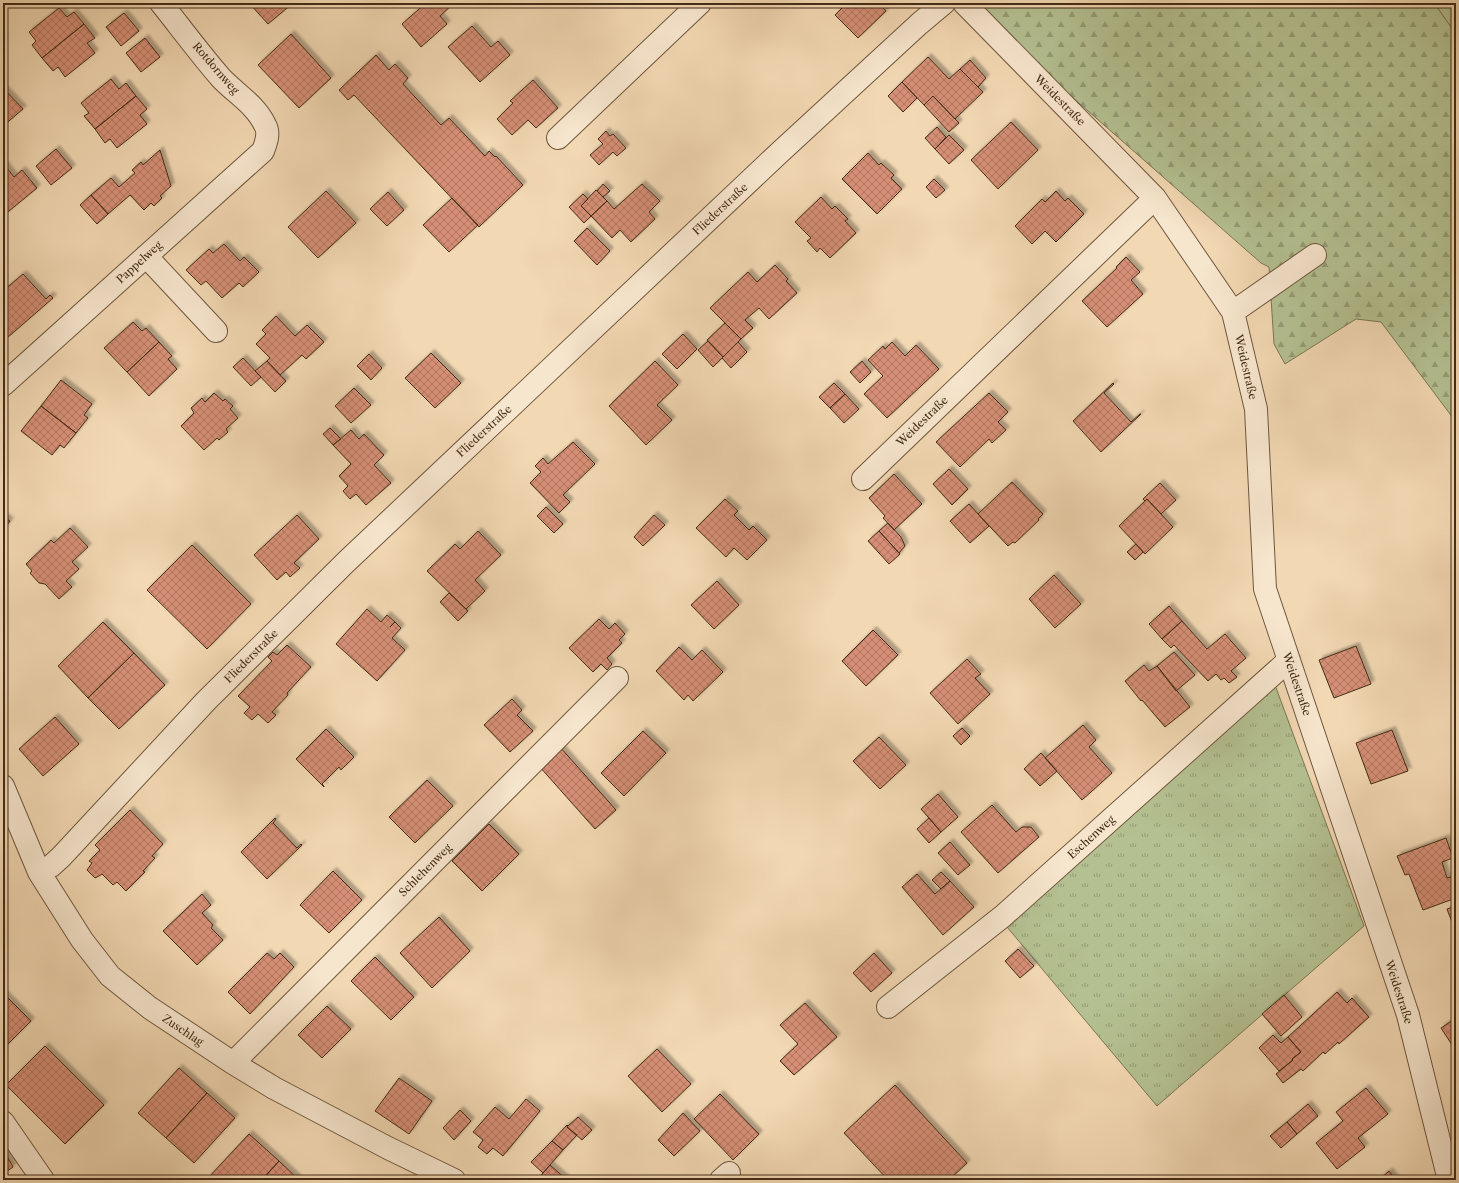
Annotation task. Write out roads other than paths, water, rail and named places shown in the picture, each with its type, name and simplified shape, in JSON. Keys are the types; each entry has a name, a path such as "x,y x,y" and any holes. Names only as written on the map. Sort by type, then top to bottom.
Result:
{"street":[{"name":"Rotdornweg","path":"161,3 222,79 254,109 266,125 267,134"},
{"path":"558,138 700,3"},
{"name":"Fliederstraße","path":"39,872 51,866 61,857 206,701 352,557 778,154 919,24 944,3"},
{"name":"Weidestraße","path":"964,3 1156,198 1234,312 1256,409 1265,589 1408,1015 1449,1180"},
{"name":"Pappelweg","path":"3,386 263,151 267,143 267,134"},
{"name":"Weidestraße","path":"863,479 1156,198"},
{"path":"1234,312 1315,255"},
{"path":"146,256 216,331"},
{"name":"Eschenweg","path":"888,1007 1003,916 1289,660"},
{"name":"Schlehenweg","path":"232,1063 617,678"},
{"name":"Zuschlag","path":"3,786 39,872 82,940 110,976 150,1008 232,1063 274,1088 454,1180"},
{"path":"3,1122 43,1180"}]}
